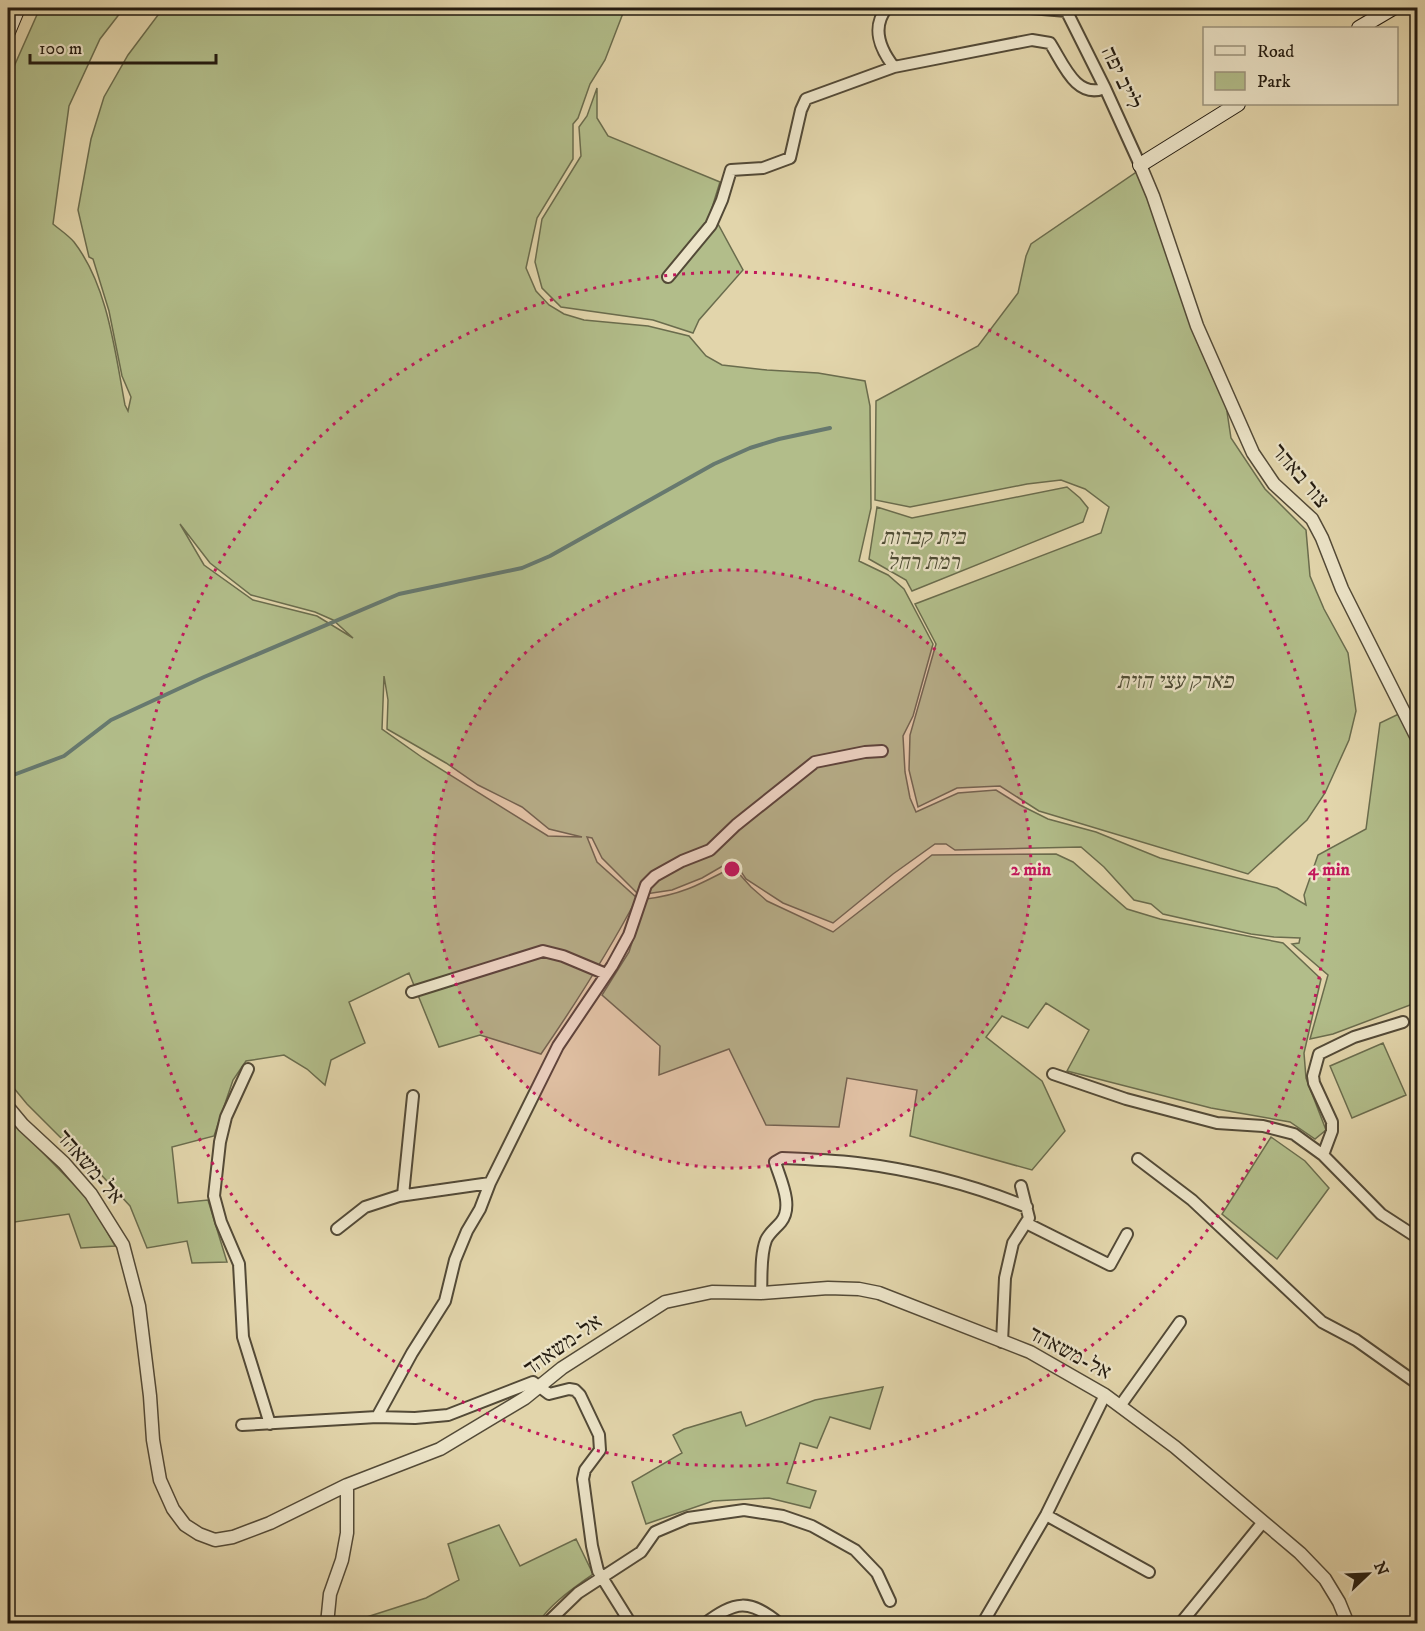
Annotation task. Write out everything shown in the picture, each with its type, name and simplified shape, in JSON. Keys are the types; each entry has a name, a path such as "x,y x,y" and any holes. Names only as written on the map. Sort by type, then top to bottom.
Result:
{"main road":[{"path":"8,32 18,8"},
{"path":"1361,27 1393,8"},
{"path":"1140,165 1236,105"}],"street":[{"path":"887,8 878,21 879,37 883,52 894,67"},
{"path":"1030,8 1066,9"},
{"name":"לייב יפה","path":"1066,9 1105,87 1140,165"},
{"path":"668,277 711,225 722,201 731,170 763,168 790,158 801,110 806,99 894,67 1032,40 1050,43 1071,78 1084,89 1097,91 1105,87"},
{"name":"צור באהר","path":"1140,165 1153,196 1197,326 1253,453 1274,484 1312,519 1342,589 1418,740"},
{"path":"377,1417 412,1353 445,1301 455,1260 490,1183 558,1046 606,974 628,935 646,885 655,876 682,861 710,850 736,825 815,762 864,752 882,751"},
{"path":"412,992 543,951 563,956 606,974"},
{"path":"1323,1155 1332,1131 1332,1122 1314,1083 1313,1076 1319,1054 1354,1037 1403,1022"},
{"path":"248,1069 226,1117 220,1142 214,1196 221,1222 239,1264 243,1337 270,1424"},
{"path":"1053,1074 1126,1099 1217,1123 1263,1126 1294,1134 1323,1155 1381,1214 1418,1238"},
{"path":"403,1195 413,1096"},
{"name":"אל-משאהד","path":"8,1107 23,1125 64,1163 91,1194 123,1245 139,1306 153,1440 160,1480 173,1509 185,1525 199,1534 215,1540 233,1537 270,1523 347,1485 441,1449 525,1398 562,1368 665,1302 712,1292 761,1293 828,1288 859,1289 879,1293 1030,1352 1105,1395 1175,1448 1300,1553 1325,1579 1348,1623"},
{"path":"761,1293 763,1251 767,1238 786,1213 786,1200 775,1162 782,1158 856,1162 938,1177 995,1194 1028,1207"},
{"path":"1138,1159 1192,1200 1322,1322 1356,1340 1418,1384"},
{"path":"337,1229 365,1208 403,1195 490,1183"},
{"path":"1002,1342 1005,1278 1013,1243 1029,1218 1021,1186"},
{"path":"1026,1223 1110,1265 1127,1234"},
{"path":"1120,1406 1180,1322"},
{"path":"242,1425 448,1415 525,1383 533,1382 549,1394 574,1390 580,1395 599,1435 600,1450 585,1470 583,1479 592,1546 602,1578 631,1623"},
{"path":"984,1621 1046,1515 1105,1395"},
{"path":"327,1623 330,1594 342,1560 347,1533 347,1485"},
{"path":"546,1623 578,1593 641,1552 655,1532 688,1518 744,1510 783,1516 812,1526 855,1550 877,1573 890,1601"},
{"path":"1046,1515 1149,1572"},
{"path":"1180,1623 1263,1522"},
{"path":"704,1623 728,1608 740,1605 761,1611 780,1623"}],"green space":[{"path":"40,8 124,8 100,39 69,106 53,224 74,242 86,259 95,279 108,320 128,411 131,397 122,376 109,311 93,259 89,257 78,210 91,139 104,97 128,55 161,11 165,8 625,8 605,60 590,84 578,118 573,124 573,159 537,218 526,268 536,291 549,305 564,314 584,320 648,326 689,336 706,356 722,365 818,373 865,381 870,406 871,508 859,561 888,575 904,589 933,644 913,716 903,736 905,772 910,798 916,812 958,793 996,790 1048,819 1096,832 1160,858 1277,888 1306,905 1304,895 1318,855 1366,829 1380,723 1407,710 1418,733 1417,1006 1410,1005 1333,1034 1310,1039 1328,975 1292,944 1299,943 1300,938 1251,934 1163,914 1151,904 1134,900 1104,867 1081,847 955,850 946,844 935,844 893,874 833,923 783,903 746,879 733,860 702,878 672,890 639,895 602,858 592,838 587,837 597,862 637,898 591,978 541,1054 480,1035 439,1047 409,973 349,1002 365,1043 331,1060 325,1085 307,1069 284,1055 246,1061 233,1080 214,1136 172,1147 178,1203 208,1200 227,1262 192,1263 187,1241 147,1248 130,1206 82,1154 60,1137 27,1104 8,1081 8,80","holes":["180,524 210,563 251,595 315,612 333,620 353,638 317,616 253,600 204,565","384,676 388,700 387,729 446,763 478,785 522,807 549,829 582,837 548,836 423,758 382,729"]},
{"path":"597,88 597,118 608,136 720,182 711,211 743,270 699,320 693,333 653,320 561,307 542,288 535,262 542,219 581,156 579,127 587,116"},
{"name":"פארק עצי הזית","path":"1138,171 1224,392 1231,438 1265,489 1306,530 1310,576 1324,609 1348,653 1356,711 1349,740 1325,793 1307,820 1248,874 1039,811 1000,786 957,788 918,807 909,770 910,735 936,644 915,604 1101,533 1109,507 1085,489 1061,480 1027,484 910,507 875,500 876,401 978,346 1018,293 1031,244"},
{"name":"בית קברות רמת רחל","path":"1067,487 1088,508 1083,522 912,591 906,580 869,559 877,507 912,518"},
{"path":"1056,854 1073,862 1127,909 1160,919 1283,943 1321,979 1304,1053 1306,1078 1326,1130 1315,1139 1290,1122 1211,1108 1067,1071 1089,1030 1046,1003 1028,1028 1002,1016 986,1037 1042,1081 1065,1131 1032,1170 910,1136 917,1090 847,1078 839,1127 766,1125 729,1049 659,1075 660,1046 602,995 629,952 646,899 681,891 733,867 767,901 833,932 932,855"},
{"path":"1383,1043 1406,1095 1352,1118 1330,1066"},
{"path":"8,1117 89,1200 115,1246 81,1248 69,1214 8,1223"},
{"path":"1271,1137 1305,1161 1329,1188 1277,1259 1222,1214"},
{"path":"883,1387 870,1429 830,1417 817,1448 800,1443 787,1483 816,1491 810,1508 769,1498 713,1501 646,1524 632,1482 682,1453 673,1435 684,1429 741,1412 746,1426 815,1400"},
{"path":"499,1525 520,1566 576,1539 593,1574 556,1602 538,1623 348,1623 426,1598 459,1580 448,1544"}],"waterway":[{"path":"8,777 64,756 111,720 204,677 399,594 522,568 550,556 714,464 750,448 830,428"}]}
